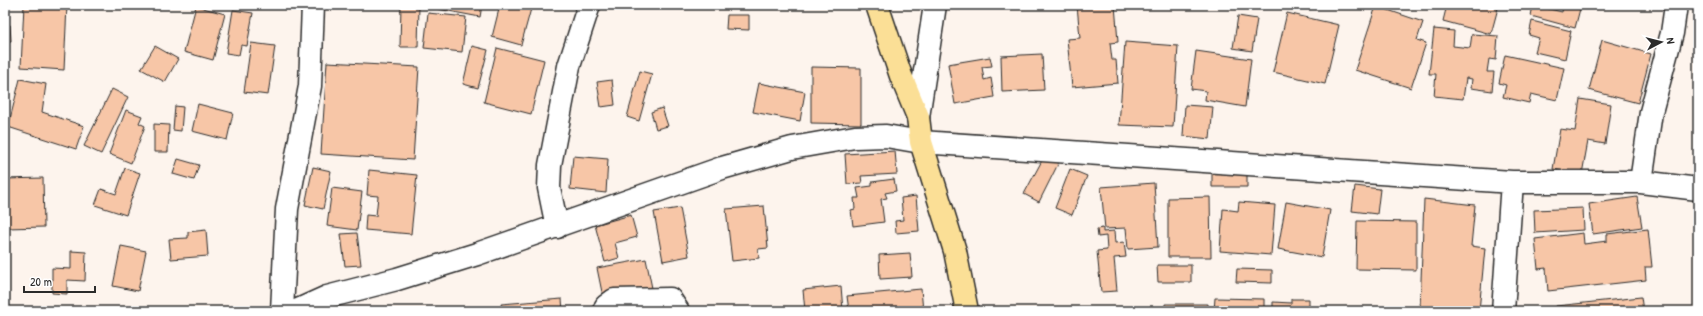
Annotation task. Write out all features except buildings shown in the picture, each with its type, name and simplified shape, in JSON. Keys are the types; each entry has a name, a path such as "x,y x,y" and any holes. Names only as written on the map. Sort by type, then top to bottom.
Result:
{"main road":[{"path":"877,5 901,76 918,117 921,142 955,251 968,311"}],"street":[{"path":"282,311 287,209 310,86 313,5"},
{"path":"557,227 549,188 550,165 569,66 589,5"},
{"path":"918,117 935,5"},
{"path":"1641,182 1651,112 1672,33 1676,5"},
{"path":"296,311 326,297 411,274 557,227 722,168 792,148 855,137 886,136 921,142 1512,182 1641,182 1698,189"},
{"path":"1503,311 1512,182"},
{"path":"604,311 606,306 614,300 670,299 678,311"}]}
